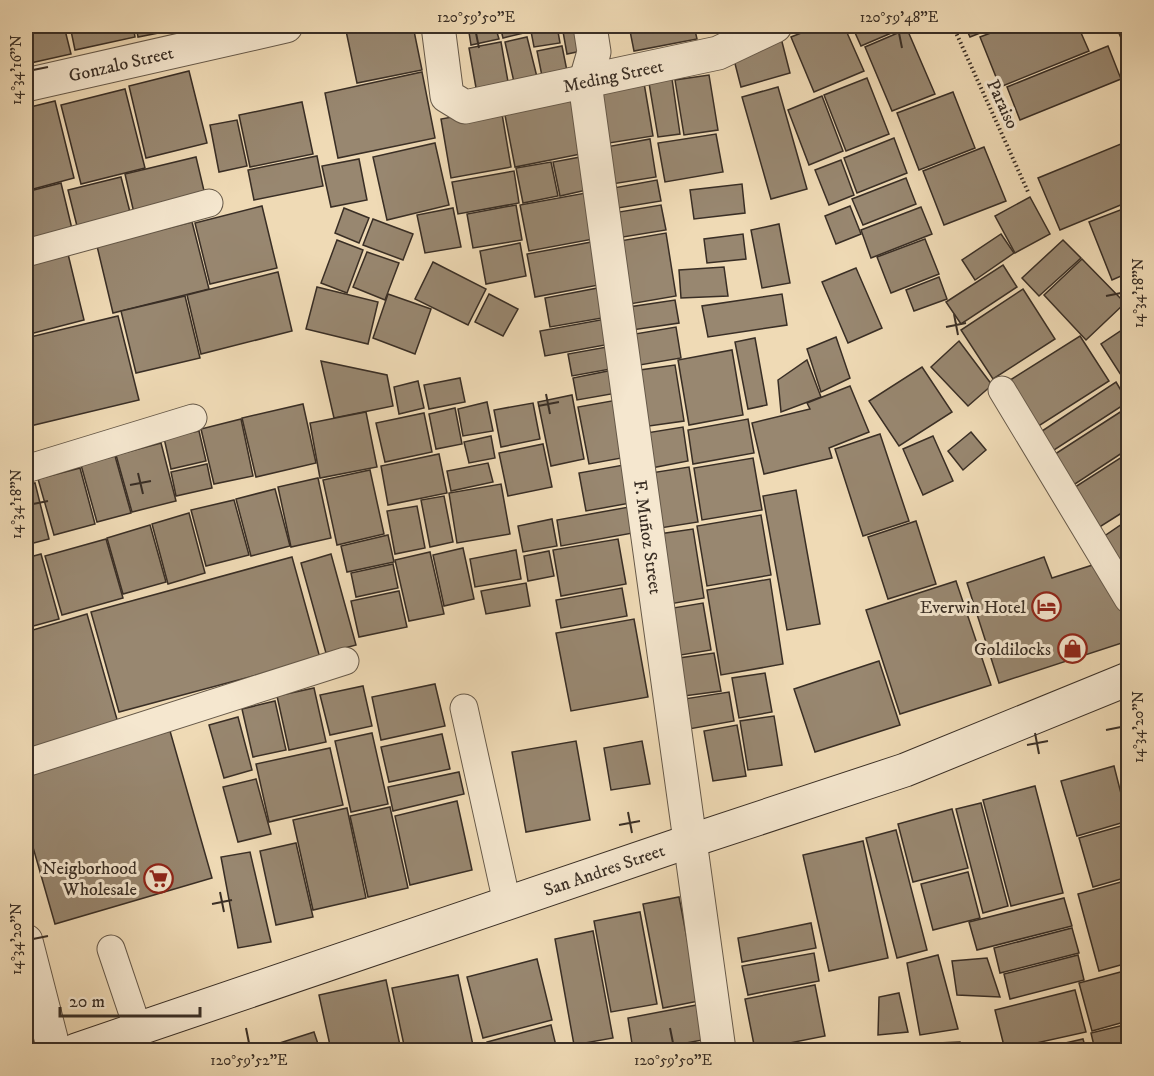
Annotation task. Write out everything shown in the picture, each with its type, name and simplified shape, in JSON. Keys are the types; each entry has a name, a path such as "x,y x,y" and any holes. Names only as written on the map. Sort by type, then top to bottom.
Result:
{"street":[{"name":"Gonzalo Street","path":"26,86 286,26"},
{"name":"Meding Street","path":"438,26 447,96 465,107 718,53 775,26"},
{"name":"F. Muñoz Street","path":"590,26 594,52 585,83 719,1050"},
{"name":"San Andres Street","path":"76,1050 690,841 905,771 1128,679"},
{"path":"26,941 54,1050"}],"lane":[{"path":"26,253 209,203"},
{"path":"1002,390 1128,599"},
{"path":"26,469 193,418"},
{"path":"26,763 345,661"},
{"path":"464,708 507,903"},
{"path":"111,949 138,1029"}],"path":[{"name":"Paraiso","path":"952,26 1029,194"}],"building":[{"path":"26,26 64,26 71,54 26,64"},
{"path":"70,26 133,26 135,37 75,50"},
{"path":"136,26 168,26 169,31 138,37"},
{"path":"172,26 201,26 174,32"},
{"path":"345,26 413,26 422,70 357,83"},
{"path":"468,26 495,26 499,39 471,45"},
{"path":"500,26 523,26 524,33 503,38"},
{"path":"530,26 557,26 560,43 534,47"},
{"path":"562,26 586,26 591,49 567,54"},
{"path":"629,26 694,26 697,39 634,51"},
{"path":"819,26 844,26 864,71 814,92 791,37"},
{"path":"852,26 902,26 903,28 861,46"},
{"path":"965,26 998,26 970,37"},
{"path":"1009,26 1078,26 1089,51 1000,87 980,37"},
{"path":"1116,26 1128,26 1128,55"},
{"path":"907,29 935,94 892,111 865,47"},
{"path":"527,37 537,77 514,82 505,42"},
{"path":"781,38 790,73 741,87 732,52"},
{"path":"501,42 510,93 478,99 469,48"},
{"path":"562,46 568,76 543,81 537,51"},
{"path":"1108,46 1121,79 1020,120 1007,87"},
{"path":"189,71 207,143 146,158 129,86"},
{"path":"422,72 435,138 338,158 325,93"},
{"path":"709,75 718,130 684,135 675,80"},
{"path":"867,78 889,134 846,151 824,95"},
{"path":"672,79 680,134 658,137 649,83"},
{"path":"644,83 653,136 603,144 594,91"},
{"path":"778,87 807,189 771,199 742,97"},
{"path":"125,89 145,168 81,184 61,105"},
{"path":"953,92 975,148 919,170 897,113"},
{"path":"575,96 586,153 515,167 504,110"},
{"path":"822,96 843,151 809,165 788,110"},
{"path":"55,101 74,178 26,191 26,108"},
{"path":"302,102 313,154 250,167 239,115"},
{"path":"501,108 511,167 451,178 441,119"},
{"path":"237,120 247,166 219,172 210,125"},
{"path":"716,134 723,172 665,182 658,143"},
{"path":"894,138 907,173 857,193 844,158"},
{"path":"650,139 656,177 612,184 606,147"},
{"path":"1128,141 1128,202 1060,230 1038,178"},
{"path":"435,143 449,205 387,220 373,157"},
{"path":"984,147 1006,201 944,225 923,171"},
{"path":"317,156 323,186 254,200 248,170"},
{"path":"586,156 591,189 560,196 553,162"},
{"path":"196,157 205,195 134,213 125,174"},
{"path":"359,159 367,200 331,207 322,166"},
{"path":"841,160 854,195 829,205 815,170"},
{"path":"551,162 558,196 523,203 516,168"},
{"path":"514,171 519,203 458,214 452,182"},
{"path":"121,177 131,216 78,230 68,190"},
{"path":"906,178 916,204 863,225 852,199"},
{"path":"657,180 661,201 612,209 608,189"},
{"path":"61,183 73,233 26,245 26,192"},
{"path":"742,184 745,213 694,219 690,190"},
{"path":"591,192 599,238 529,251 520,205"},
{"path":"1030,197 1050,234 1015,253 995,216"},
{"path":"516,205 522,240 473,248 467,214"},
{"path":"661,205 666,230 617,238 613,213"},
{"path":"262,206 277,268 210,284 195,223"},
{"path":"850,206 861,234 836,244 825,216"},
{"path":"921,207 932,234 871,258 861,230"},
{"path":"1128,207 1128,273 1112,280 1089,222"},
{"path":"344,208 369,218 359,243 335,233"},
{"path":"453,208 461,247 425,253 417,215"},
{"path":"373,219 413,234 403,260 363,245"},
{"path":"192,222 209,289 113,313 97,246"},
{"path":"779,224 790,283 762,288 751,230"},
{"path":"666,233 676,296 624,305 614,242"},
{"path":"743,234 746,259 707,263 704,239"},
{"path":"1001,234 1014,253 975,280 962,260"},
{"path":"925,239 939,274 891,293 877,257"},
{"path":"337,240 363,250 347,293 321,283"},
{"path":"1063,240 1081,258 1039,296 1022,278"},
{"path":"597,241 604,284 535,297 527,254"},
{"path":"520,243 526,276 486,284 480,251"},
{"path":"367,252 399,263 385,300 353,287"},
{"path":"68,254 84,320 26,335 26,264"},
{"path":"1082,259 1125,303 1086,340 1044,295"},
{"path":"433,262 486,289 468,325 415,299"},
{"path":"1003,265 1017,287 961,324 946,302"},
{"path":"724,267 728,296 681,298 679,270"},
{"path":"856,268 882,328 848,343 822,282"},
{"path":"278,272 292,331 201,354 187,295"},
{"path":"939,277 947,299 914,311 906,290"},
{"path":"317,287 378,302 368,344 306,329"},
{"path":"603,287 608,317 550,327 545,298"},
{"path":"1023,289 1055,339 993,379 961,330"},
{"path":"388,294 431,309 415,354 373,338"},
{"path":"489,294 518,309 503,336 475,322"},
{"path":"782,294 787,325 708,337 702,306"},
{"path":"185,296 200,358 136,373 121,311"},
{"path":"675,300 679,323 632,330 629,307"},
{"path":"118,316 139,400 26,427 26,338"},
{"path":"611,318 616,343 545,356 540,331"},
{"path":"1128,326 1128,386 1101,344"},
{"path":"676,327 681,358 634,366 629,335"},
{"path":"1080,336 1109,381 1037,427 1007,382"},
{"path":"836,337 850,378 821,392 807,349"},
{"path":"755,338 767,405 748,409 735,342"},
{"path":"959,341 992,385 968,406 931,367"},
{"path":"612,346 616,368 572,376 568,354"},
{"path":"732,350 743,415 689,425 678,360"},
{"path":"807,360 821,397 781,412 778,380"},
{"path":"321,361 387,375 393,406 334,418"},
{"path":"675,365 684,421 642,427 633,371"},
{"path":"922,367 952,412 899,446 869,401"},
{"path":"613,370 617,393 577,400 573,378"},
{"path":"460,378 465,402 429,409 424,385"},
{"path":"418,381 424,408 399,414 394,387"},
{"path":"1116,382 1128,402 1051,452 1039,433"},
{"path":"850,386 869,432 829,448 832,458 764,474 752,423 810,409 807,403"},
{"path":"572,395 584,459 551,466 538,402"},
{"path":"617,400 627,457 589,464 578,407"},
{"path":"487,402 493,431 463,436 458,409"},
{"path":"533,403 540,439 501,447 494,410"},
{"path":"303,404 316,463 256,477 242,418"},
{"path":"1128,407 1128,449 1072,486 1052,456"},
{"path":"455,408 462,444 436,449 429,414"},
{"path":"366,412 377,467 320,478 310,423"},
{"path":"424,413 432,452 385,462 376,423"},
{"path":"241,419 253,476 214,484 201,429"},
{"path":"748,419 754,453 693,464 688,430"},
{"path":"683,427 688,461 646,469 640,434"},
{"path":"199,431 206,461 171,469 164,438"},
{"path":"971,432 986,450 963,470 948,451"},
{"path":"880,434 909,521 863,536 835,449"},
{"path":"491,436 495,458 469,463 464,442"},
{"path":"933,436 953,481 923,495 903,449"},
{"path":"161,443 176,501 132,512 116,455"},
{"path":"543,444 552,487 508,496 499,453"},
{"path":"1128,453 1128,509 1098,528 1072,489"},
{"path":"439,454 447,493 388,505 381,466"},
{"path":"115,456 131,513 97,522 81,465"},
{"path":"753,458 762,510 702,520 694,468"},
{"path":"488,463 493,482 451,491 447,471"},
{"path":"207,464 212,488 176,496 171,472"},
{"path":"629,464 636,502 586,511 579,473"},
{"path":"689,467 698,522 654,529 644,474"},
{"path":"80,468 95,524 54,535 38,479"},
{"path":"370,470 384,534 337,545 323,480"},
{"path":"318,478 331,538 291,547 278,487"},
{"path":"35,483 49,539 26,545 26,485"},
{"path":"501,484 510,534 457,543 449,493"},
{"path":"275,489 290,546 251,556 236,499"},
{"path":"796,490 820,624 787,630 763,496"},
{"path":"444,496 453,542 430,547 421,500"},
{"path":"234,500 249,555 206,566 191,510"},
{"path":"417,506 425,548 395,554 387,511"},
{"path":"629,507 633,533 561,546 557,520"},
{"path":"189,513 205,573 168,584 152,524"},
{"path":"761,515 771,575 707,586 697,526"},
{"path":"552,519 557,546 523,552 518,526"},
{"path":"1128,520 1128,576 1103,537"},
{"path":"916,521 936,584 888,599 868,537"},
{"path":"150,525 166,582 123,594 107,538"},
{"path":"693,529 704,598 664,605 652,535"},
{"path":"388,535 394,562 347,572 341,546"},
{"path":"106,539 123,598 62,615 45,556"},
{"path":"618,539 626,584 561,596 553,550"},
{"path":"463,548 474,599 444,606 433,555"},
{"path":"516,550 521,579 475,587 470,559"},
{"path":"549,551 554,576 528,581 524,556"},
{"path":"430,552 444,614 409,621 395,560"},
{"path":"41,554 59,619 26,628 26,558"},
{"path":"331,554 356,645 326,653 301,563"},
{"path":"292,557 320,658 119,712 91,612"},
{"name":"Everwin Hotel","path":"1044,557 1052,578 1102,562 1128,630 1128,641 999,683 967,583"},
{"path":"393,564 398,588 356,597 351,573"},
{"path":"770,579 783,664 721,675 707,590"},
{"path":"956,581 991,685 900,714 866,610"},
{"path":"526,583 530,606 486,614 481,591"},
{"path":"622,588 627,616 561,628 556,600"},
{"path":"399,591 407,627 359,637 351,601"},
{"path":"703,603 711,650 675,656 667,609"},
{"path":"87,614 118,723 26,749 26,632"},
{"path":"634,619 648,697 571,711 556,633"},
{"path":"714,653 721,691 684,696 679,658"},
{"path":"879,661 900,725 815,752 794,689"},
{"path":"765,673 772,712 739,718 732,678"},
{"path":"435,684 445,726 381,740 372,697"},
{"path":"363,686 372,726 330,735 320,695"},
{"path":"314,688 326,742 289,750 277,696"},
{"path":"729,692 734,721 689,729 684,699"},
{"path":"275,701 286,750 253,757 242,709"},
{"path":"774,716 782,765 748,770 740,721"},
{"path":"238,717 252,770 224,778 209,725"},
{"path":"737,725 746,776 713,781 704,731"},
{"path":"170,731 212,878 55,924 26,823 26,774"},
{"path":"372,733 388,804 351,812 335,741"},
{"path":"442,734 450,769 389,782 381,747"},
{"path":"576,741 590,820 526,832 512,752"},
{"path":"642,741 650,784 611,790 604,748"},
{"path":"330,748 343,805 269,822 256,764"},
{"path":"1114,766 1128,821 1077,836 1061,781"},
{"path":"459,772 464,794 393,811 388,787"},
{"path":"256,779 271,834 238,842 223,787"},
{"path":"1035,786 1063,893 1011,906 983,800"},
{"path":"457,801 472,870 410,885 395,816"},
{"path":"981,803 1008,906 983,913 956,809"},
{"path":"390,807 408,888 368,897 350,816"},
{"path":"347,808 366,898 313,910 293,820"},
{"path":"952,809 968,868 913,882 898,824"},
{"path":"1128,824 1128,877 1093,887 1079,838"},
{"path":"896,830 927,950 897,958 866,838"},
{"path":"863,841 888,958 829,971 803,855"},
{"path":"296,843 313,917 276,925 260,851"},
{"path":"250,852 271,942 238,948 221,857"},
{"path":"968,872 980,918 933,930 921,884"},
{"path":"1128,880 1128,963 1099,971 1078,894"},
{"path":"679,897 699,1001 663,1008 643,904"},
{"path":"1064,898 1072,926 977,950 969,922"},
{"path":"640,912 657,1004 611,1012 594,921"},
{"path":"811,923 816,948 742,962 738,938"},
{"path":"1072,928 1079,953 1000,973 994,948"},
{"path":"593,931 613,1038 574,1045 555,939"},
{"path":"814,953 819,981 748,995 742,966"},
{"path":"938,955 958,1029 920,1035 907,963"},
{"path":"1078,955 1084,980 1010,999 1004,974"},
{"path":"987,958 1000,997 957,995 952,961"},
{"path":"537,959 552,1020 483,1038 467,977"},
{"path":"1128,970 1128,1021 1092,1031 1079,983"},
{"path":"458,975 474,1050 405,1050 392,988"},
{"path":"386,980 401,1050 331,1050 319,995"},
{"path":"815,985 825,1036 755,1050 745,999"},
{"path":"1075,990 1086,1032 1005,1050 995,1010"},
{"path":"899,993 908,1032 878,1035 879,997"},
{"path":"702,1004 708,1039 648,1050 633,1050 628,1018"},
{"path":"1128,1024 1128,1050 1095,1050 1091,1033"},
{"path":"551,1025 557,1050 489,1050 487,1042"},
{"path":"314,1032 320,1050 258,1050"},
{"path":"1083,1039 1086,1050 1053,1050 1052,1046"},
{"path":"960,1042 961,1050 915,1050 914,1044"},
{"path":"824,1044 825,1050 789,1050"},
{"path":"889,1044 889,1050 862,1050 861,1047"},
{"path":"998,1045 1001,1050 967,1050"}],"place":[{"name":"Everwin Hotel","path":"1047,607"},
{"name":"Goldilocks","path":"1072,649"},
{"name":"Neigborhood Wholesale","path":"158,878"}]}
